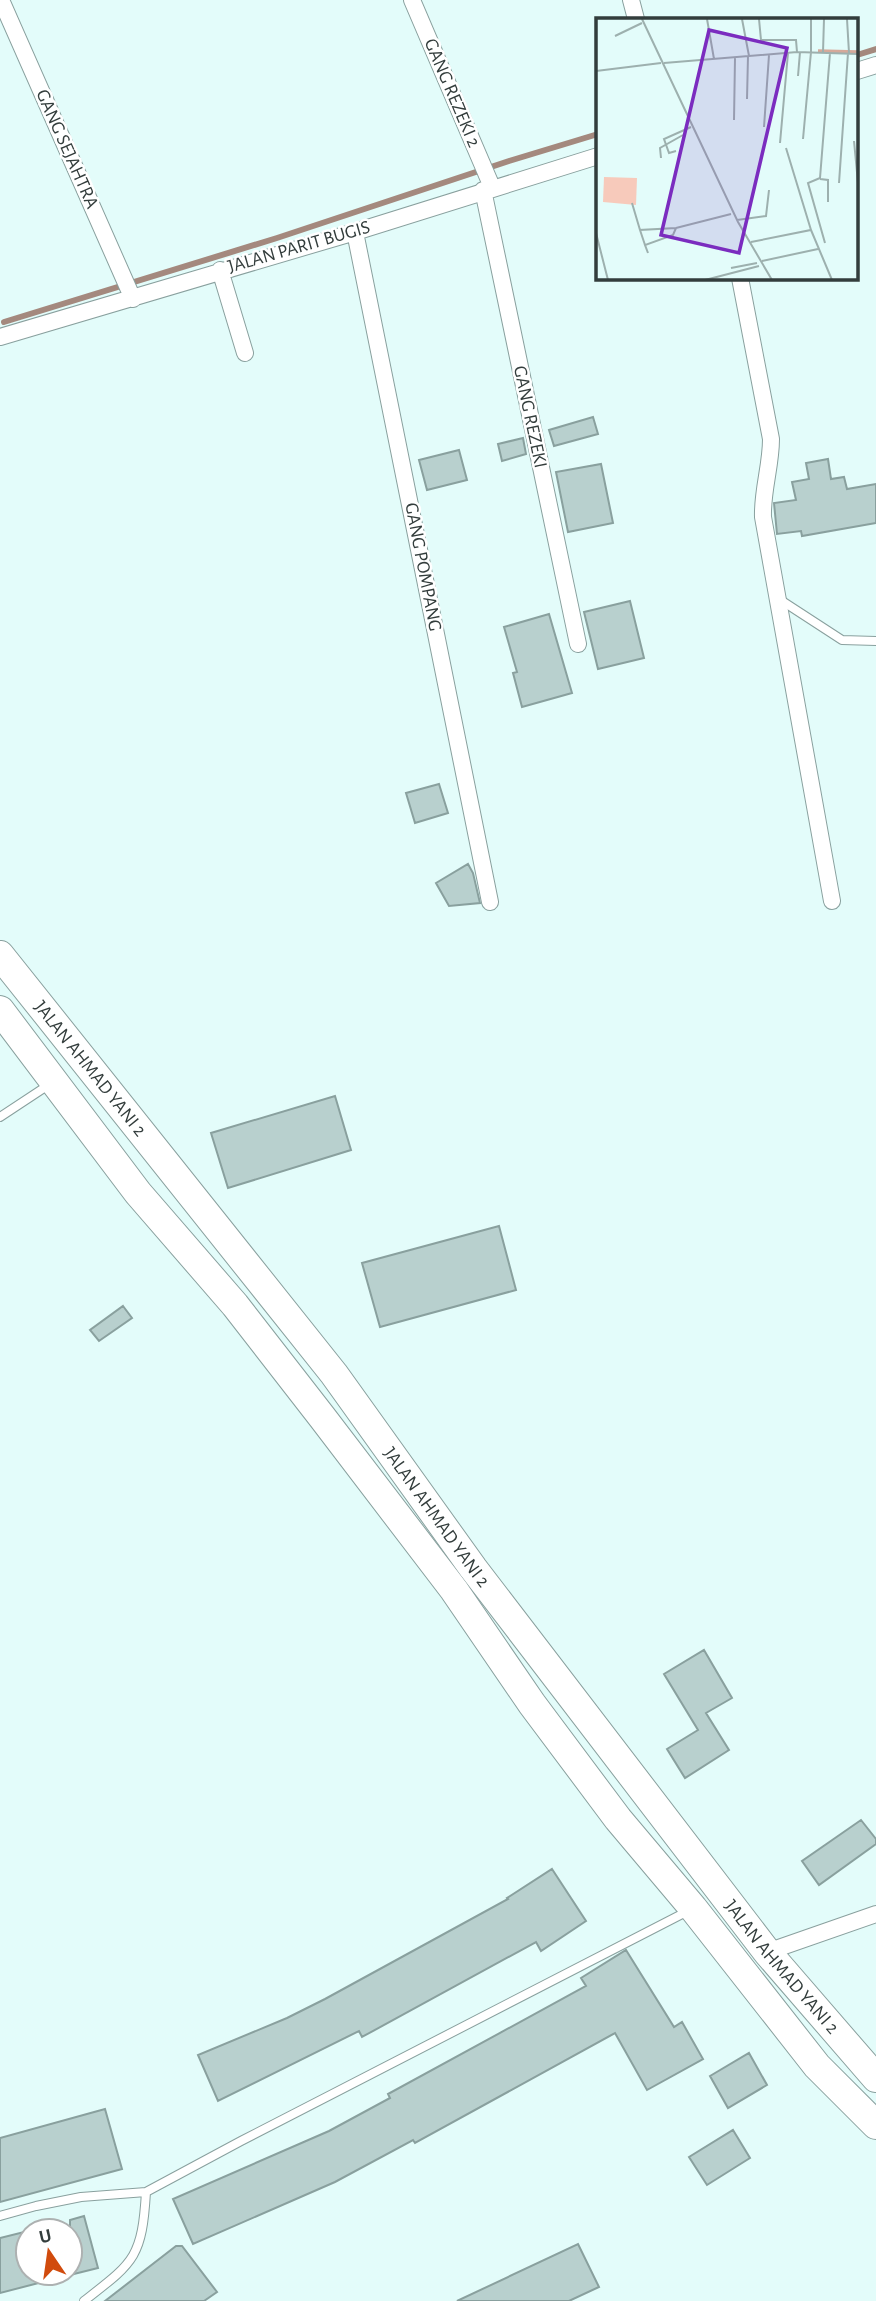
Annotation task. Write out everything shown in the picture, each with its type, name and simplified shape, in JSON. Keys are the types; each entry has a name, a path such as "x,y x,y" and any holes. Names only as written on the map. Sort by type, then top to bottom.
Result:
{"highway":[{"name":"JALAN AHMAD YANI 2","path":"0,954 334,1374 473,1568 767,1952 876,2078"},
{"name":"JALAN AHMAD YANI 2","path":"0,1010 138,1193 243,1315 454,1590 531,1704 618,1819 693,1908 817,2066 876,2125"}],"street":[{"name":"GANG SEJAHTRA","path":"1,0 133,299"},
{"name":"GANG REZEKI 2","path":"412,0 487,188"},
{"path":"631,0 636,18"},
{"path":"858,71 876,65"},
{"name":"JALAN PARIT BUGIS","path":"0,337 355,232 487,188 596,157"},
{"name":"GANG REZEKI","path":"487,188 578,644"},
{"name":"GANG POMPANG","path":"355,232 490,902"},
{"path":"220,270 245,354"},
{"path":"740,280 771,439 762,517 832,901"},
{"path":"767,1952 876,1914"}],"lane":[{"path":"777,597 842,640 876,641"},
{"path":"0,1117 54,1081"},
{"path":"0,2216 81,2197 146,2192 693,1908"},
{"path":"84,2301 123,2271 132,2260 144,2223 146,2192"}],"building":[{"path":"593,417 598,434 554,446 549,430"},
{"path":"523,438 526,454 502,461 498,444"},
{"path":"459,450 467,480 427,490 419,460"},
{"path":"828,459 831,479 844,477 847,489 876,484 876,523 802,536 801,531 777,534 774,503 796,500 792,482 809,479 806,463"},
{"path":"601,464 613,523 568,532 556,472"},
{"path":"630,601 644,658 598,669 584,612"},
{"path":"549,614 572,693 522,707 513,673 517,672 504,627"},
{"path":"439,784 448,813 415,823 406,793"},
{"path":"468,864 473,873 480,903 449,906 436,883"},
{"path":"335,1096 351,1150 228,1188 211,1133"},
{"path":"499,1226 516,1290 380,1327 362,1263"},
{"path":"123,1306 132,1318 99,1341 90,1330"},
{"path":"704,1650 732,1698 706,1713 729,1750 685,1778 667,1749 698,1730 664,1674"},
{"path":"861,1820 876,1839 876,1844 819,1885 802,1861"},
{"path":"552,1869 586,1921 541,1951 536,1942 362,2037 359,2031 218,2101 198,2055 325,1999 508,1899"},
{"path":"626,1950 674,2027 682,2022 703,2059 647,2090 615,2033 415,2143 413,2140 335,2182 193,2244 173,2199 329,2131 390,2098 388,2094 586,1986 581,1978"},
{"path":"749,2053 767,2085 728,2108 710,2076"},
{"path":"105,2109 122,2169 0,2202 0,2138"},
{"path":"733,2130 750,2158 707,2185 689,2157"},
{"path":"84,2216 98,2268 84,2272 84,2217 80,2217"},
{"path":"14,2234 14,2287 23,2287 0,2293 0,2238"},
{"path":"578,2244 599,2287 569,2301 457,2301"},
{"path":"176,2246 182,2246 217,2292 204,2301 105,2301"}],"waterway":[{"path":"858,55 876,49"},
{"path":"4,322 277,238 596,135"}]}
